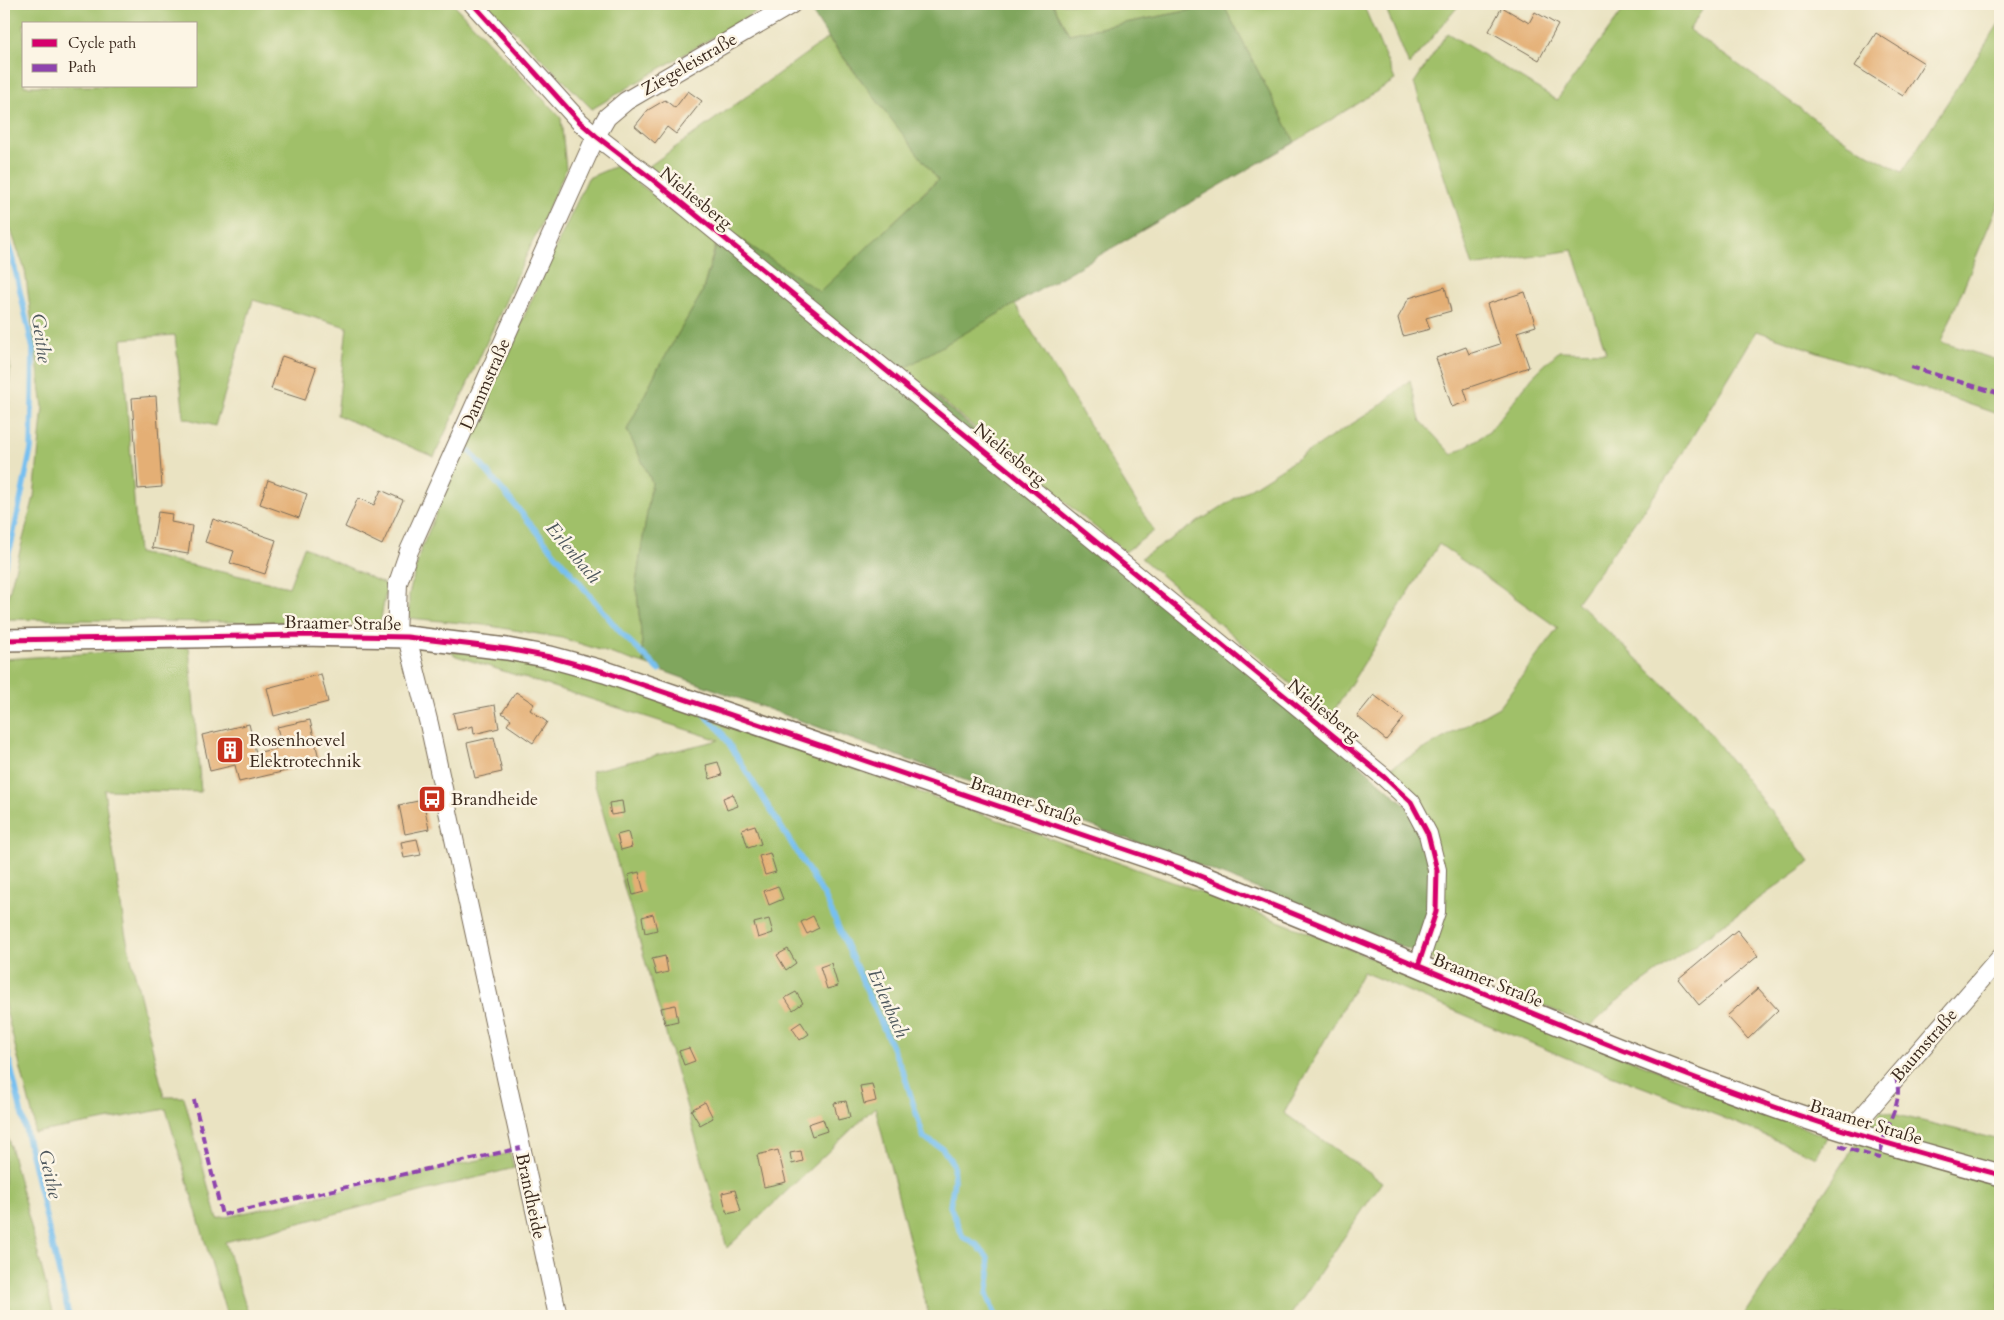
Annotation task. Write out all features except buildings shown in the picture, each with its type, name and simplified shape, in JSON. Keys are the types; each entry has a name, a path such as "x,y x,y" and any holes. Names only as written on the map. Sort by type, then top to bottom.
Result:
{"street":[{"name":"Nieliesberg","path":"473,4 580,122 596,136 652,179 991,456 1376,771 1411,802 1428,834 1437,870 1436,912 1418,966"},
{"name":"Ziegeleistraße","path":"596,136 607,117 626,101 792,4"},
{"name":"Dammstraße","path":"402,637 398,583 409,551 596,136"},
{"name":"Braamer Straße","path":"4,640 300,635 402,637 507,649 550,657 605,672 1177,867 1255,897 1418,966 1668,1067 1771,1106 1849,1132 2000,1175"},
{"name":"Brandheide","path":"402,637 429,724 558,1316"},
{"name":"Baumstraße","path":"1849,1132 2000,958"}],"green space":[{"path":"4,4 453,4 561,118 566,169 434,457 337,415 347,327 253,300 215,426 184,418 175,335 122,339 138,553 289,587 304,547 387,585 380,624 4,619 4,612 34,497 43,407 25,270 4,211"},
{"path":"487,4 769,4 592,109"},
{"path":"814,4 1053,4 1069,34 1223,4 1295,142 903,369 1054,497 1406,805 1423,835 1429,870 1428,910 1415,952 1180,858 644,664 636,582 652,482 627,430 657,370 702,293 722,227 820,292 938,180 828,37 808,6"},
{"path":"1053,4 1222,4 1069,34"},
{"path":"1223,4 1363,4 1395,80 1295,142"},
{"path":"1384,4 1460,4 1409,65"},
{"path":"1618,4 1706,4 1689,30 1849,143 1902,172 2000,22 2000,199 1941,342 2000,361 2000,415 1757,331 1669,475 1577,602 1694,713 1810,862 1617,1001 1591,1026 1415,952 1416,797 1390,768 1499,707 1558,628 1439,544 1330,717 1141,558 1377,408 1410,380 1420,420 1452,455 1489,432 1533,376 1559,351 1606,352 1573,250 1473,266 1414,83 1447,33 1557,100 1624,9"},
{"path":"828,38 938,179 820,293 722,227 648,167"},
{"path":"616,166 716,243 702,293 657,370 627,430 652,482 636,582 644,664 562,638 484,625 409,618 409,595 420,552 466,442 588,178"},
{"path":"1015,304 1154,531 1125,552 903,368"},
{"path":"4,330 10,365 6,492 4,499"},
{"path":"189,647 201,792 104,790 125,932 164,1097 184,1097 217,1219 510,1153 514,1168 225,1242 249,1316 227,1316 166,1109 34,1133 34,1121 4,1002 4,659"},
{"path":"449,651 525,660 615,684 1240,906 1827,1137 1816,1157 1724,1118 1569,1059 1363,972 1284,1113 1382,1182 1290,1316 929,1316 875,1107 727,1248 591,771 719,740 456,656"},
{"path":"1881,1111 2000,1140 2000,1316 1744,1316 1850,1153"},
{"path":"4,1134 7,1134 54,1316 4,1316"}],"waterway":[{"name":"Geithe","path":"4,232 12,256 33,349 31,449 11,546 4,568"},
{"name":"Erlenbach","path":"470,451 621,633 659,670"},
{"name":"Erlenbach","path":"704,714 721,731 825,897 904,1074 924,1138 942,1148 953,1164 954,1181 950,1206 963,1237 977,1245 988,1258 990,1274 987,1295 996,1316"},
{"name":"Geithe","path":"4,1038 69,1316"}],"marked path":[{"path":"1911,367 2000,394"},
{"path":"1839,1146 1879,1158 1897,1099 1898,1085 1896,1078"},
{"path":"194,1100 222,1215 521,1148"}],"cycle path":[{"path":"473,4 580,122 596,136 652,179 1384,777 1411,802 1428,834 1437,870 1436,912 1418,966"},
{"path":"4,640 300,635 407,637 507,649 550,657 605,672 1177,867 1697,1079 1829,1125 2000,1175"}],"place":[{"name":"Rosenhoevel Elektrotechnik","path":"230,750"},
{"name":"Brandheide","path":"432,799"}]}
